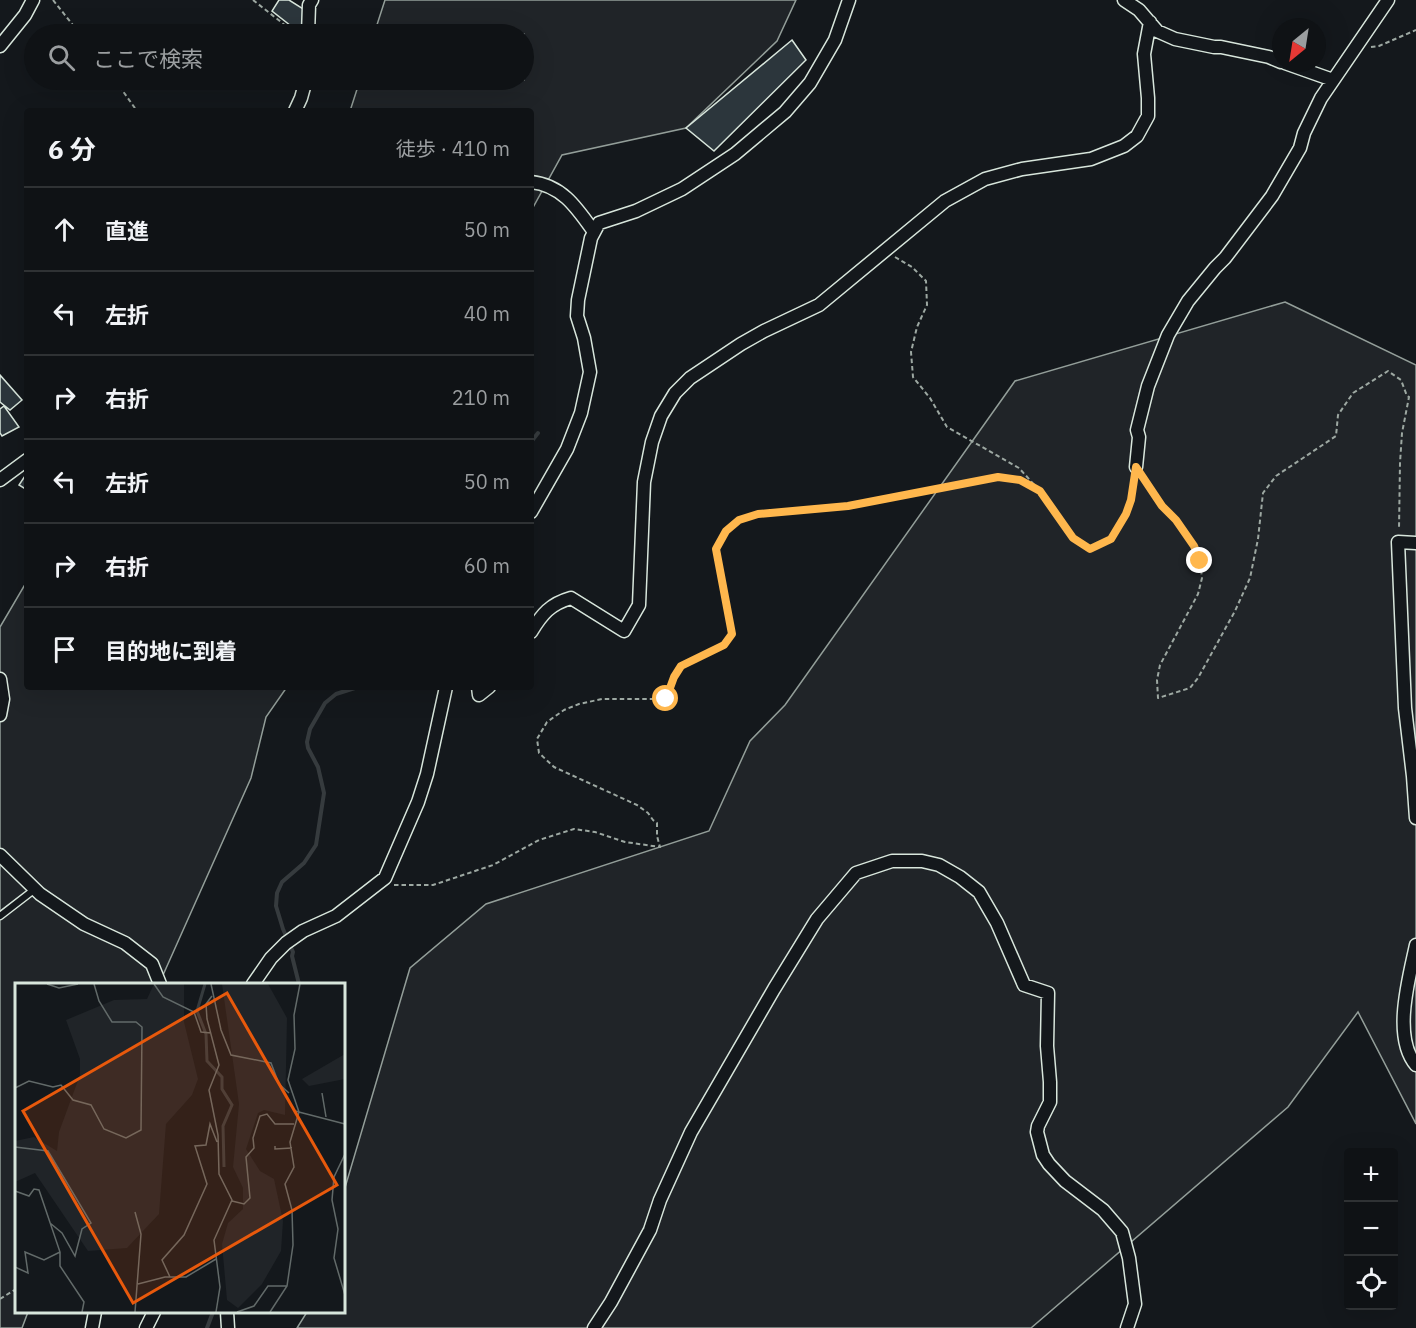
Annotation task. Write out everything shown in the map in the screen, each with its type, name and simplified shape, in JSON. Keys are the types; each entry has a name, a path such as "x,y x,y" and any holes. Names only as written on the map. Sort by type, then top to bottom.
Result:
{"street":[{"path":"0,46 25,15 33,0"},
{"path":"308,24 309,5 312,0"},
{"path":"534,507 567,449 581,413 590,372 584,338 577,316 578,300 591,238 599,223 636,211 682,189 735,154 784,112 810,83 835,40 849,0"},
{"path":"1124,0 1139,10 1157,31 1175,39 1272,58"},
{"path":"1136,467 1139,437 1137,430 1148,386 1168,335 1188,301 1225,258 1272,196 1300,148 1317,107 1388,0"},
{"path":"534,627 542,614 561,601 571,598 624,631 639,605 644,482 652,441 661,416 675,393 690,378 741,344 819,305 945,201 985,179 1022,169 1091,159 1124,146 1137,136 1148,116 1149,98 1144,54 1150,22"},
{"path":"1311,72 1333,80"},
{"path":"296,108 303,90"},
{"path":"534,182 543,183 564,195 594,232"},
{"path":"0,480 24,462"},
{"path":"1416,543 1398,542 1405,708 1416,818"},
{"path":"0,679 3,699 0,715"},
{"path":"254,983 270,958 286,943 303,931 336,916 385,879 418,802 427,774 445,690"},
{"path":"0,855 40,894 84,924 125,944 152,964 160,983"},
{"path":"594,1328 611,1302 650,1230 660,1200 692,1132 817,919 856,873 892,861 922,861 939,865 960,877 979,892 997,923 1024,986 1048,993 1047,1046 1050,1102 1037,1132 1043,1155 1049,1164 1065,1181 1103,1210 1122,1233 1129,1258 1135,1304 1127,1328"},
{"path":"1416,945 1403,1018 1404,1042 1416,1065"},
{"path":"92,1328 95,1313"},
{"path":"146,1328 153,1313"},
{"path":"227,1313 228,1328"}],"lane":[{"path":"0,916 34,889"}],"path":[{"path":"53,0 72,24"},
{"path":"253,0 284,24"},
{"path":"1356,48 1379,46 1416,30"},
{"path":"122,90 135,108"},
{"path":"884,252 912,267 926,281 927,305 917,327 911,352 913,376 947,426 1019,468 1040,491 1073,538 1090,549 1111,539 1126,514 1131,500 1136,467"},
{"path":"1136,467 1162,506 1176,520 1194,546 1200,561 1202,578 1198,594 1160,665 1157,680 1158,698 1190,688 1198,678 1235,611 1250,578 1258,539 1263,493 1276,476 1336,436 1338,415 1353,393 1389,371 1401,380 1409,397 1402,433 1398,542"},
{"path":"377,886 433,885 493,865 539,840 574,829 595,832 625,842 660,847 657,823 648,813 638,805 554,767 539,753 537,739 547,722 564,710 579,704 602,699 666,699 674,677 681,666 724,645 732,634 716,549 726,531 739,520 758,514 848,506 998,477 1020,480 1040,491"},
{"path":"0,1299 15,1290"}],"shaded area":[{"path":"385,0 796,0 777,41 686,128 562,155 534,206 534,108 351,108 357,90 534,90 534,24 377,24"},
{"path":"1285,302 1416,365 1416,1124 1358,1012 1288,1107 1031,1328 297,1328 306,1313 345,1313 345,1188 410,968 486,904 709,831 750,741 785,705 1015,381"},
{"path":"24,586 24,690 285,690 266,717 251,778 159,983 15,983 15,1313 28,1313 22,1328 0,1328 0,627"}],"building":[{"path":"279,0 289,0 305,10 302,24 289,24 272,11"},
{"path":"792,40 806,60 714,151 686,128"},
{"path":"0,375 22,400 10,410 0,402"},
{"path":"4,406 19,427 2,436 0,409"},
{"path":"24,478 24,488 19,485"}],"waterway":[{"path":"534,438 538,433"},
{"path":"299,983 293,952 276,906 277,893 282,882 304,863 316,845 324,793 318,767 308,748 310,729 325,703 336,694 349,690"},
{"path":"207,1328 213,1313"}],"route":[{"path":"666,699 674,677 681,666 724,645 732,634 716,549 726,531 739,520 758,514 848,506 998,477 1020,480 1040,491 1073,538 1090,549 1111,539 1126,514 1131,500 1136,467 1162,506 1176,520 1194,546 1200,561"}]}
